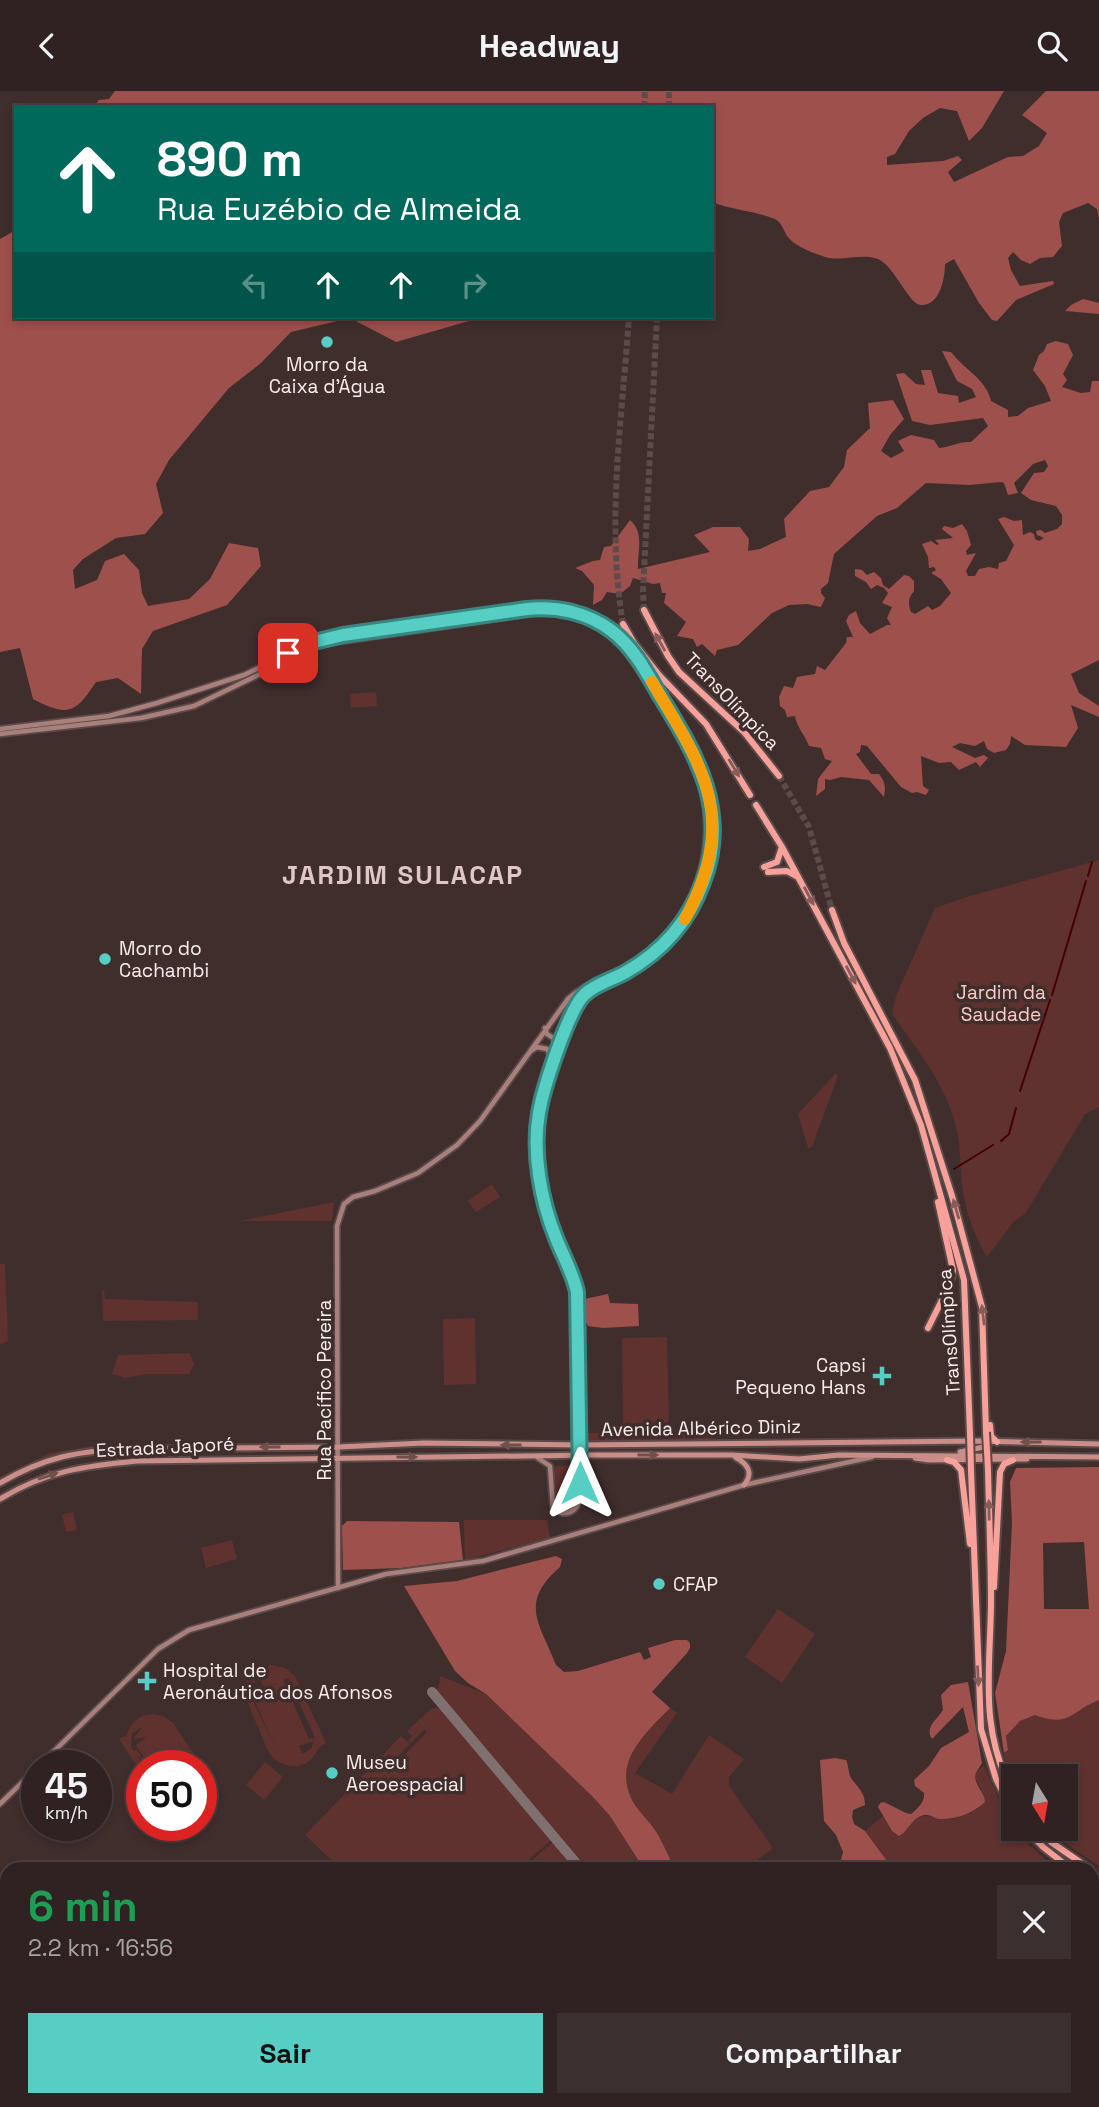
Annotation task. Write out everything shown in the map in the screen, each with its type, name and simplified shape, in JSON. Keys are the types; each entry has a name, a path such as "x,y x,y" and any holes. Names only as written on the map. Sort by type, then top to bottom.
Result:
{"highway":[{"name":"TransOlímpica","path":"644,610 679,672 744,732 779,776"},
{"name":"TransOlímpica","path":"623,624 659,675 706,724 750,795"},
{"name":"TransOlímpica","path":"756,805 799,877 890,1048 921,1125 964,1280 981,1729 1001,1789"},
{"path":"782,847 777,862 766,869 787,871 799,877"},
{"name":"TransOlímpica","path":"832,909 844,943 915,1080 930,1121 979,1292 994,1439 988,1469 991,1599 989,1713 995,1751 1001,1768"},
{"path":"928,1328 946,1292 953,1270 929,1165 930,1159"},
{"path":"949,1456 961,1471 974,1570"},
{"path":"991,1599 996,1575 1000,1472 1004,1464 1013,1460"},
{"path":"1037,1841 1063,1862"},
{"path":"1050,1841 1080,1862"}],"main road":[{"path":"0,732 109,716 158,703 244,675 324,639 527,609 545,607 580,614 610,629 631,650 686,739 703,779 712,812 711,852 705,879 683,923 660,948 640,963 586,993 575,1008 539,1113 538,1159 543,1195 551,1225 577,1292 580,1499 572,1512 556,1511 551,1500 550,1466 538,1458"},
{"path":"0,732 163,715 194,706 322,644 521,614 563,614 597,625 608,632 627,652 703,779 706,843 700,877 687,907 676,923 648,951 627,967 576,992 527,1053"},
{"path":"189,694 198,698 194,706"},
{"path":"158,703 153,711 163,715"},
{"path":"545,1028 547,1034 553,1038 565,1033"},
{"path":"527,1053 543,1047 552,1054 555,1063"},
{"name":"Rua Pacífico Pereira","path":"338,1588 337,1226 344,1204 353,1197 418,1173 457,1145 480,1121 527,1053"},
{"path":"949,1456 989,1446 994,1439 1000,1447 1001,1455"},
{"name":"Avenida Albérico Diniz","path":"338,1447 417,1443 580,1445 948,1442 994,1439 1099,1444"},
{"path":"887,1456 890,1447 897,1441"},
{"path":"948,1442 954,1450 949,1456"},
{"path":"850,1443 860,1455"},
{"name":"Estrada Japoré","path":"0,1483 47,1459 94,1451 338,1447"},
{"path":"732,1455 746,1463 750,1475 758,1482"},
{"name":"Avenida Albérico Diniz","path":"338,1458 732,1455 799,1459 860,1455 913,1456 922,1460 949,1456"},
{"path":"949,1456 1013,1460 1037,1455"},
{"path":"55,1750 158,1649 176,1636 209,1623 393,1573 484,1561 744,1485 879,1456"},
{"path":"949,1456 1099,1457"},
{"name":"Estrada Japoré","path":"0,1499 51,1474 100,1465 187,1459 338,1458"},
{"path":"744,1485 750,1475"},
{"path":"0,1804 21,1784"}],"green space":[{"path":"376,692 377,706 351,708 350,694"},
{"name":"Jardim da Saudade","path":"1099,860 1099,1107 1085,1114 1025,1214 1014,1221 987,1257 967,1209 958,1135 951,1111 929,1067 892,1014 896,996 935,908"},
{"path":"836,1073 838,1076 812,1147 808,1148 798,1114"},
{"path":"492,1184 500,1197 476,1212 468,1201"},
{"path":"334,1202 332,1221 240,1221"},
{"path":"0,1264 5,1264 8,1341 0,1345"},
{"path":"104,1290 105,1299 198,1302 198,1320 103,1321"},
{"path":"475,1318 476,1384 444,1385 443,1319"},
{"path":"667,1337 669,1430 709,1429 709,1440 584,1442 583,1433 623,1432 622,1338"},
{"path":"190,1353 194,1364 189,1374 146,1374 125,1378 112,1374 118,1355"},
{"path":"93,1446 93,1449 50,1457 0,1481 0,1477 50,1453"},
{"path":"570,1465 575,1469 576,1503 569,1509 560,1510 554,1500 553,1470 556,1466"},
{"path":"73,1512 77,1530 66,1532 62,1515"},
{"path":"464,1520 547,1520 550,1538 465,1560"},
{"path":"232,1540 237,1559 206,1568 201,1548"},
{"path":"778,1609 815,1634 782,1683 745,1657"},
{"path":"272,1665 285,1668 295,1676 326,1743 304,1764 295,1766 282,1763 273,1758 267,1748 247,1700 246,1690 251,1674 259,1668","holes":["258,1677 265,1688 281,1682 252,1695 252,1686","288,1678 314,1735 313,1740 309,1739 283,1680","252,1695 277,1751 252,1699","313,1741 312,1748 302,1754 299,1746"]},
{"path":"440,1676 486,1694 594,1798 610,1816 640,1862 580,1862 435,1691 439,1686"},
{"path":"1099,1700 1099,1862 1093,1862 1064,1841 1078,1841 1078,1764 1006,1764 1006,1736 1020,1721 1035,1715 1055,1720 1068,1717"},
{"path":"432,1708 439,1708 553,1839 526,1862 334,1862 305,1835 401,1736 410,1744 396,1758 399,1761 427,1732 425,1729 411,1743 408,1741 412,1736 407,1731"},
{"path":"670,1708 677,1713 635,1773 672,1794 709,1735 744,1759 729,1777 729,1786 773,1848 754,1862 672,1862 658,1835 635,1805 628,1790 628,1764 640,1740"},
{"path":"144,1715 163,1716 173,1723 191,1750 183,1750 174,1736 183,1750 139,1750 136,1745 147,1737 133,1739 143,1726 132,1734 133,1750 126,1750 119,1739 124,1736 126,1738 136,1720"},
{"path":"265,1762 283,1777 264,1800 246,1785"},
{"path":"984,1766 1001,1803 1001,1841 1026,1841 1048,1862 888,1862 865,1831 883,1816 892,1831 907,1829 922,1816 952,1819 972,1812 978,1808 981,1788 976,1780 976,1771"},
{"path":"554,1841 572,1862 530,1862"}],"shaded area":[{"path":"115,91 1004,91 982,128 969,141 957,111 940,108 923,118 909,131 895,154 887,157 887,165 943,161 958,156 962,160 948,172 954,182 1008,157 1023,156 1039,146 1047,133 1022,115 1046,91 1099,91 1099,219 1097,209 1088,203 1063,213 1059,222 1062,246 1053,257 1040,258 1030,264 1013,252 1008,258 1020,286 1053,281 1054,284 1016,300 997,321 992,320 979,303 954,259 945,264 937,296 933,301 921,305 911,299 890,269 878,259 838,259 820,255 794,243 775,219 714,203 714,105 95,105 99,100 109,99"},
{"path":"14,231 14,319 346,319 291,332 261,363 229,388 169,460 156,484 163,513 145,534 116,538 83,559 73,570 75,589 97,580 105,561 124,554 139,570 142,593 148,606 189,599 210,579 229,543 258,548 261,566 227,605 153,631 142,649 141,694 118,678 96,682 77,706 55,709 33,699 20,648 0,652 0,239"},
{"path":"1083,299 1099,303 1099,314 1065,311"},
{"path":"352,319 476,319 396,342"},
{"path":"1056,341 1068,344 1073,355 1063,374 1067,380 1062,387 1081,393 1090,392 1092,381 1099,381 1099,660 1071,674 1079,693 1099,706 1099,717 1071,705 1078,728 1066,747 1025,745 1011,736 1006,750 994,753 987,749 984,741 975,746 960,743 952,747 975,758 984,755 988,758 980,767 976,762 959,770 951,762 939,763 921,756 923,786 929,790 926,795 912,793 901,787 867,746 861,745 860,752 856,754 871,774 879,774 881,777 884,797 869,780 841,777 825,779 825,789 816,796 818,779 832,761 825,759 821,748 809,746 795,716 787,717 780,706 779,697 784,686 793,688 797,677 815,674 817,666 825,670 846,643 847,637 853,637 846,621 849,615 856,611 860,623 870,634 891,625 887,618 892,607 882,603 888,593 877,585 871,589 866,582 855,576 855,569 862,570 867,575 874,572 889,589 904,575 909,576 914,581 914,591 909,606 915,614 928,606 932,610 940,606 951,593 941,579 931,573 936,570 934,567 929,568 928,557 922,544 931,541 937,545 939,544 935,540 953,538 942,529 944,526 953,528 962,524 967,531 971,545 966,551 967,555 976,553 966,571 968,576 975,576 979,569 998,569 999,563 1006,561 1014,545 998,519 1004,517 1014,521 1022,520 1023,535 1030,532 1039,541 1044,538 1037,535 1036,531 1045,533 1057,529 1062,524 1062,515 1056,506 1031,500 1021,493 1034,473 1044,472 1048,466 1045,460 1033,464 1014,483 1018,493 1008,495 1004,483 1001,482 969,485 926,483 897,508 877,516 834,554 828,583 821,589 825,598 821,607 807,604 789,605 772,613 738,645 717,650 715,656 702,644 697,647 693,639 677,636 686,622 664,603 666,593 662,593 660,583 653,584 633,578 630,586 620,594 607,592 602,600 593,605 594,585 582,571 575,568 600,560 604,547 611,546 630,520 639,537 638,569 710,552 694,535 713,527 740,527 749,539 748,551 760,549 786,537 784,519 810,491 829,487 844,467 847,450 870,428 868,403 893,400 904,419 881,451 891,458 904,451 898,441 911,435 934,440 939,448 971,442 988,426 983,418 930,425 912,421 896,374 904,373 916,384 925,385 921,370 931,370 938,393 958,396 959,403 976,397 972,389 957,381 942,351 951,352 985,387 991,401 1008,410 1008,417 1018,416 1028,408 1051,401 1045,386 1033,370 1047,344"},
{"path":"608,1294 610,1303 638,1304 639,1326 588,1326 584,1317 584,1299"},
{"path":"1099,1467 1099,1700 1063,1719 1047,1719 1035,1715 1020,1721 1006,1736 1008,1750 1004,1753 995,1693 1006,1651 1012,1523 1010,1482 1016,1468","holes":["1084,1542 1089,1609 1044,1609 1043,1543"]},
{"path":"347,1521 459,1522 463,1560 401,1568 343,1570 342,1526"},
{"path":"556,1556 562,1559 560,1567 540,1591 536,1613 556,1665 564,1672 578,1671 640,1652 644,1660 651,1657 648,1648 675,1640 687,1640 690,1643 687,1653 652,1692 670,1708 640,1740 628,1764 626,1776 628,1790 635,1805 653,1827 672,1862 640,1862 610,1816 594,1798 486,1694 455,1671 404,1586 457,1581"},
{"path":"968,1682 982,1763 975,1777 985,1802 958,1817 939,1819 924,1815 899,1836 892,1831 878,1807 884,1802 911,1814 920,1805 924,1793 915,1786 914,1780 929,1766 941,1748 969,1732 963,1707 932,1739 930,1727 943,1710 941,1695 951,1685"},
{"path":"820,1760 846,1760 850,1776 861,1790 865,1805 853,1810 854,1824 865,1831 888,1862 839,1862 843,1852 836,1835 824,1821"}],"waterway":[{"path":"1088,876 1092,862"},
{"path":"1052,995 1086,881"},
{"path":"1020,1091 1050,1000"},
{"path":"1001,1141 1009,1134 1016,1108"},
{"path":"954,1169 993,1145"}],"taxiway":[{"path":"432,1692 575,1862"}],"tunnel":[{"path":"644,105 645,91"},
{"path":"669,91 669,105"},
{"path":"623,624 618,586 616,509 629,319"},
{"path":"644,610 657,319"},
{"path":"779,776 809,827 832,910"}],"slow traffic":[{"path":"652,682 696,756 705,777 711,803 711,852 708,866 705,879 685,919"}],"place":[{"name":"Morro da Caixa d'Água","path":"327,342"},
{"name":"Morro do Cachambi","path":"105,959"},
{"name":"Capsi Pequeno Hans","path":"882,1376"},
{"name":"CFAP","path":"659,1584"},
{"name":"Hospital de Aeronáutica dos Afonsos","path":"147,1681"},
{"name":"Museu Aeroespacial","path":"332,1773"}],"district":[{"name":"JARDIM SULACAP","path":"403,875"}],"route":[{"path":"288,653 310,643 343,635 527,609 545,607 580,614 610,629 631,650 696,756 705,777 712,812 711,852 705,879 692,907 683,923 660,948 623,974 596,986 580,1001 569,1019 539,1113 538,1159 543,1195 551,1225 577,1292 580,1483"}]}
